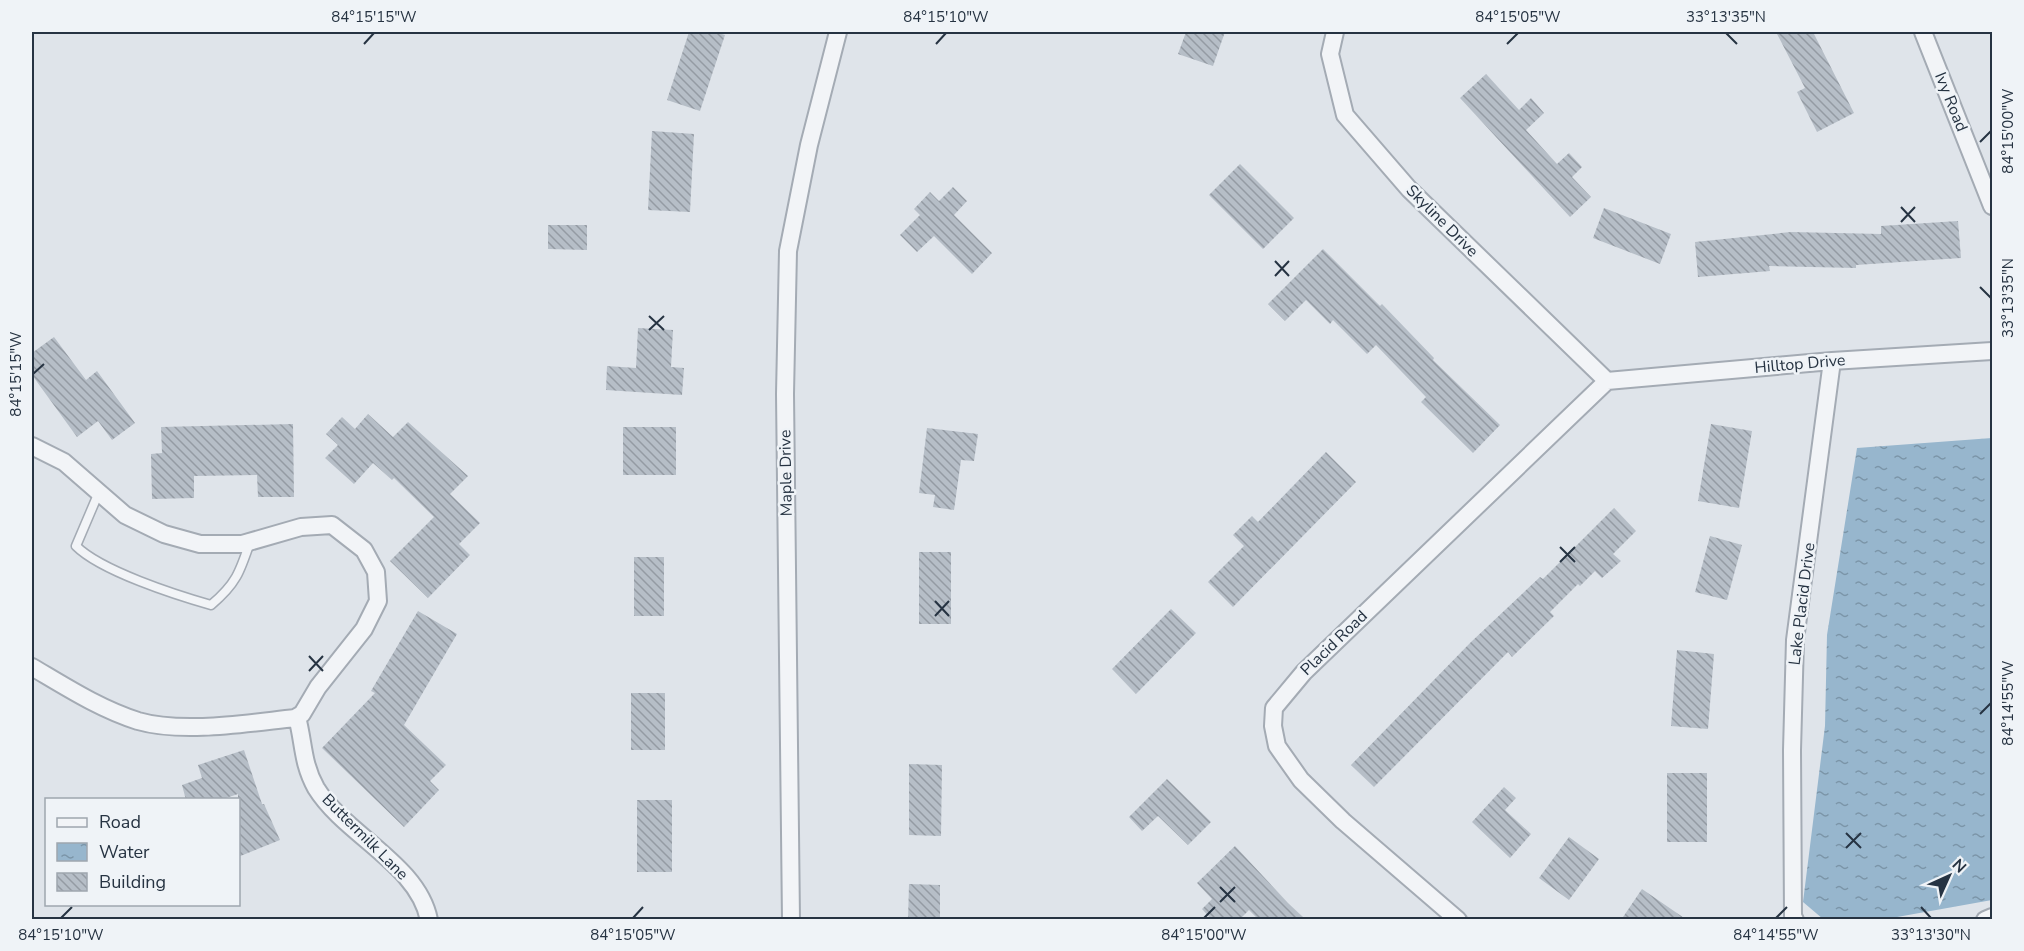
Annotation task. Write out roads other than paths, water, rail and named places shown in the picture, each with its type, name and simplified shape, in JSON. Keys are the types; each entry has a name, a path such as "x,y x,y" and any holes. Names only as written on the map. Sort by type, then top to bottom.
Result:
{"street":[{"name":"Maple Drive","path":"791,920 784,394 788,251 809,145 838,32"},
{"name":"Skyline Drive","path":"1335,32 1330,54 1345,115 1409,189 1607,381"},
{"name":"Ivy Road","path":"1923,32 1992,206"},
{"name":"Hilltop Drive","path":"1607,381 1832,361 1992,351"},
{"name":"Lake Placid Drive","path":"1795,920 1793,916 1791,750 1795,640 1832,361"},
{"name":"Placid Road","path":"1458,920 1342,822 1301,780 1277,746 1274,708 1304,672 1607,381"},
{"path":"32,446 64,462 126,515 164,534 200,544 242,544 301,527 332,525 364,550 375,572 378,601 364,629 318,687 302,714 297,717 188,727 141,722 105,709 32,667"},
{"name":"Buttermilk Lane","path":"297,717 305,764 317,789 340,816 407,877 426,906 429,920"},
{"path":"1985,920 1992,917"}],"lane":[{"path":"99,492 76,546 87,557 192,600 211,605 227,592 238,577 250,542"}],"water":[{"path":"1992,438 1992,900 1886,919 1823,919 1803,902 1825,726 1827,635 1857,448"}]}
